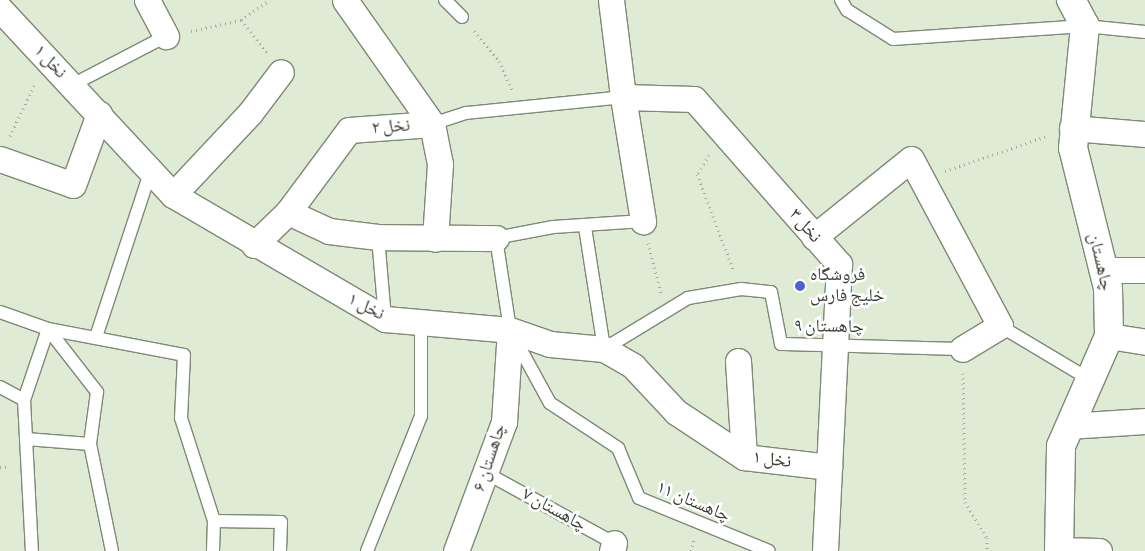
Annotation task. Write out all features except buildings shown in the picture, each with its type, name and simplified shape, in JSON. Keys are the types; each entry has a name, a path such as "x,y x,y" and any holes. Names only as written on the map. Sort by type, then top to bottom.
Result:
{"street":[{"path":"147,0 166,36"},
{"name":"نخل ۲","path":"345,0 432,124"},
{"path":"611,0 622,97 643,221"},
{"path":"1070,0 1084,26"},
{"name":"نخل ۱","path":"0,9 72,84 173,195 254,245 385,319 421,325 510,330 550,344 604,349 633,366 676,412 744,457 829,467"},
{"name":"چاهستان","path":"1059,551 1061,446 1068,426 1109,336 1103,270 1082,191 1072,128 1084,26"},
{"path":"173,195 250,113 281,72"},
{"name":"نخل ۳","path":"622,97 694,99 814,238 839,264 825,551"},
{"path":"4,149 73,185 99,114"},
{"path":"432,124 440,164 435,239"},
{"name":"نخل ۲","path":"254,245 288,212 349,130 432,124"},
{"path":"1072,128 1145,134"},
{"path":"814,238 911,159 1000,326 962,349"},
{"path":"288,212 329,231 378,237 435,239 496,238"},
{"path":"1103,270 1145,270"},
{"name":"چاهستان ۶","path":"456,551 504,422 510,330"},
{"path":"1109,336 1145,342"},
{"path":"738,361 744,457"},
{"path":"1068,426 1145,421"},
{"path":"1059,551 1099,551"}],"lane":[{"path":"445,0 462,17"},
{"path":"841,0 846,10 894,39 1084,26 1145,32"},
{"path":"72,84 166,36"},
{"path":"432,124 466,113 622,97"},
{"path":"96,338 151,170"},
{"path":"510,330 496,238 553,227 585,227 643,221"},
{"path":"585,227 604,349"},
{"path":"378,237 385,319"},
{"name":"چاهستان ۹","path":"604,349 688,298 741,289 771,292 780,344 962,349"},
{"path":"0,312 48,329 184,355 181,418 214,521 214,551"},
{"path":"367,551 421,416 421,325"},
{"path":"1000,326 1090,379"},
{"path":"32,551 24,400 48,329"},
{"path":"48,329 96,392 90,444 112,551"},
{"name":"چاهستان ۱۱","path":"510,330 550,403 618,448 639,498 736,545 769,551"},
{"path":"0,387 24,400"},
{"path":"26,439 90,444"},
{"name":"چاهستان ۷","path":"486,473 613,547"},
{"path":"214,521 281,522 280,551"}],"path":[{"path":"166,36 242,20 270,0"},
{"path":"462,17 499,61 519,107"},
{"path":"242,20 281,72"},
{"path":"4,149 47,58"},
{"path":"923,179 1072,128"},
{"path":"708,151 710,160 697,174 741,289"},
{"path":"643,221 665,311"},
{"path":"962,349 965,502 987,538 987,551"}],"place":[{"name":"فروشگاه خلیج فارس","path":"800,286"}]}
